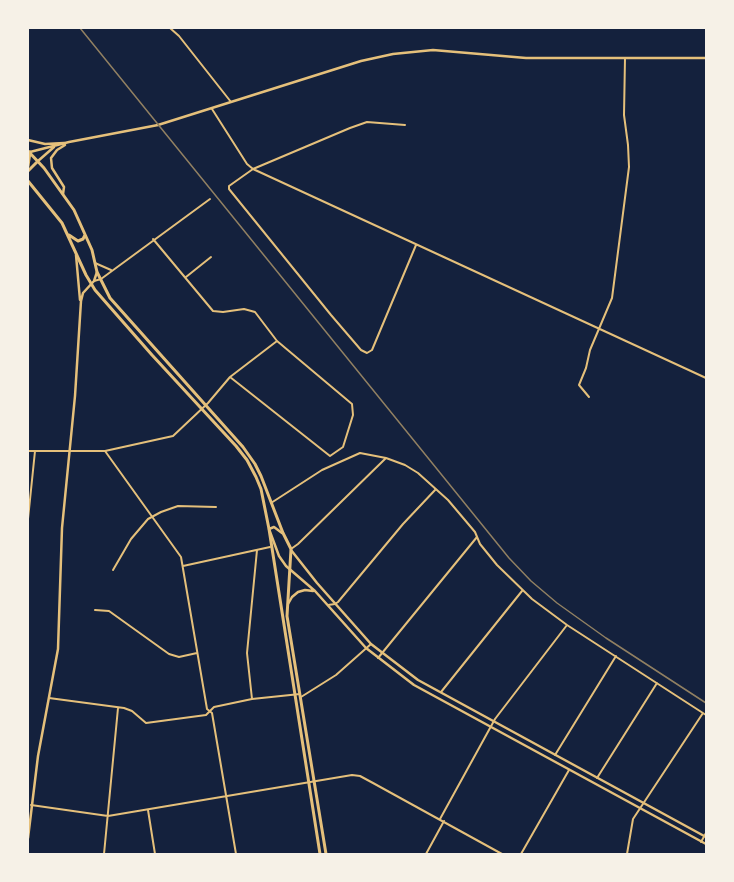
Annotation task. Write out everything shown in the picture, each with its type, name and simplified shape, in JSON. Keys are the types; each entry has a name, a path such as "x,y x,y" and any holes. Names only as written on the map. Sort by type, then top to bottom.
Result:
{"highway":[{"path":"29,152 38,161 63,194 86,234 97,272 113,303 244,447 255,464 291,549 286,608 326,854"},
{"path":"28,166 29,152"},
{"path":"28,172 38,161"},
{"path":"28,181 55,214 67,234 76,255 106,304 236,446 251,466 261,489 269,529 270,547 320,854"},
{"path":"67,234 78,242 83,239 86,234"}],"main road":[{"path":"28,140 45,144 69,142 134,130 212,109 361,61 406,52 433,50 461,51 526,58 706,58"},
{"path":"29,152 54,147 69,142"},
{"path":"63,194 64,187 52,168 51,158 57,150 69,142"},
{"path":"38,161 54,147"},
{"path":"28,838 38,756 58,649 62,528 75,396 81,301 76,255"},
{"path":"81,301 84,291 92,283 97,272"},
{"path":"283,533 274,527 269,529 279,556 290,570 315,591 366,648 378,658 425,692 706,844"},
{"path":"291,549 335,604 371,644 418,680 705,836"},
{"path":"286,608 292,597 298,592 305,590 315,591"}],"street":[{"path":"170,28 184,42 231,103"},
{"path":"589,397 579,385 590,350 600,330 612,298 616,279 629,167 624,115 625,58"},
{"path":"212,109 247,164 252,169 706,378"},
{"path":"405,125 367,122 308,144 252,169 229,186 232,194 331,316 352,340 367,353 372,350 416,245"},
{"path":"92,283 101,279 153,239 210,199"},
{"path":"153,239 213,311 223,312 248,309 255,312 277,341 352,404 353,415 346,441 338,452 330,456 230,377"},
{"path":"186,277 211,257"},
{"path":"95,263 112,270"},
{"path":"28,451 105,451 173,436 206,405 230,377 277,341"},
{"path":"28,518 34,451"},
{"path":"105,451 181,557 207,709 212,713 236,854"},
{"path":"271,503 311,477 352,456 366,454 386,458 405,465 418,473 452,505 497,565 522,591 567,625 705,714 639,808 633,819 627,854"},
{"path":"291,549 298,544 386,458"},
{"path":"328,605 335,604 403,524 436,489"},
{"path":"113,570 137,531 152,517 178,506 216,507"},
{"path":"378,658 477,537"},
{"path":"183,566 270,547"},
{"path":"252,699 247,653 257,550"},
{"path":"440,693 522,591"},
{"path":"95,610 109,611 169,654 179,657 198,653"},
{"path":"439,819 490,727 567,625"},
{"path":"49,698 118,707 132,711 146,723 206,715 214,707 252,699 294,694 300,695 336,675 371,644"},
{"path":"555,755 616,656"},
{"path":"597,778 657,682"},
{"path":"104,854 118,707"},
{"path":"521,854 569,770"},
{"path":"31,805 108,816 345,776 360,776 502,854"},
{"path":"148,810 155,854"},
{"path":"426,854 444,821"},
{"path":"701,842 705,836"}],"railway":[{"path":"80,28 509,558 531,581 557,603 606,638 706,703"}]}
